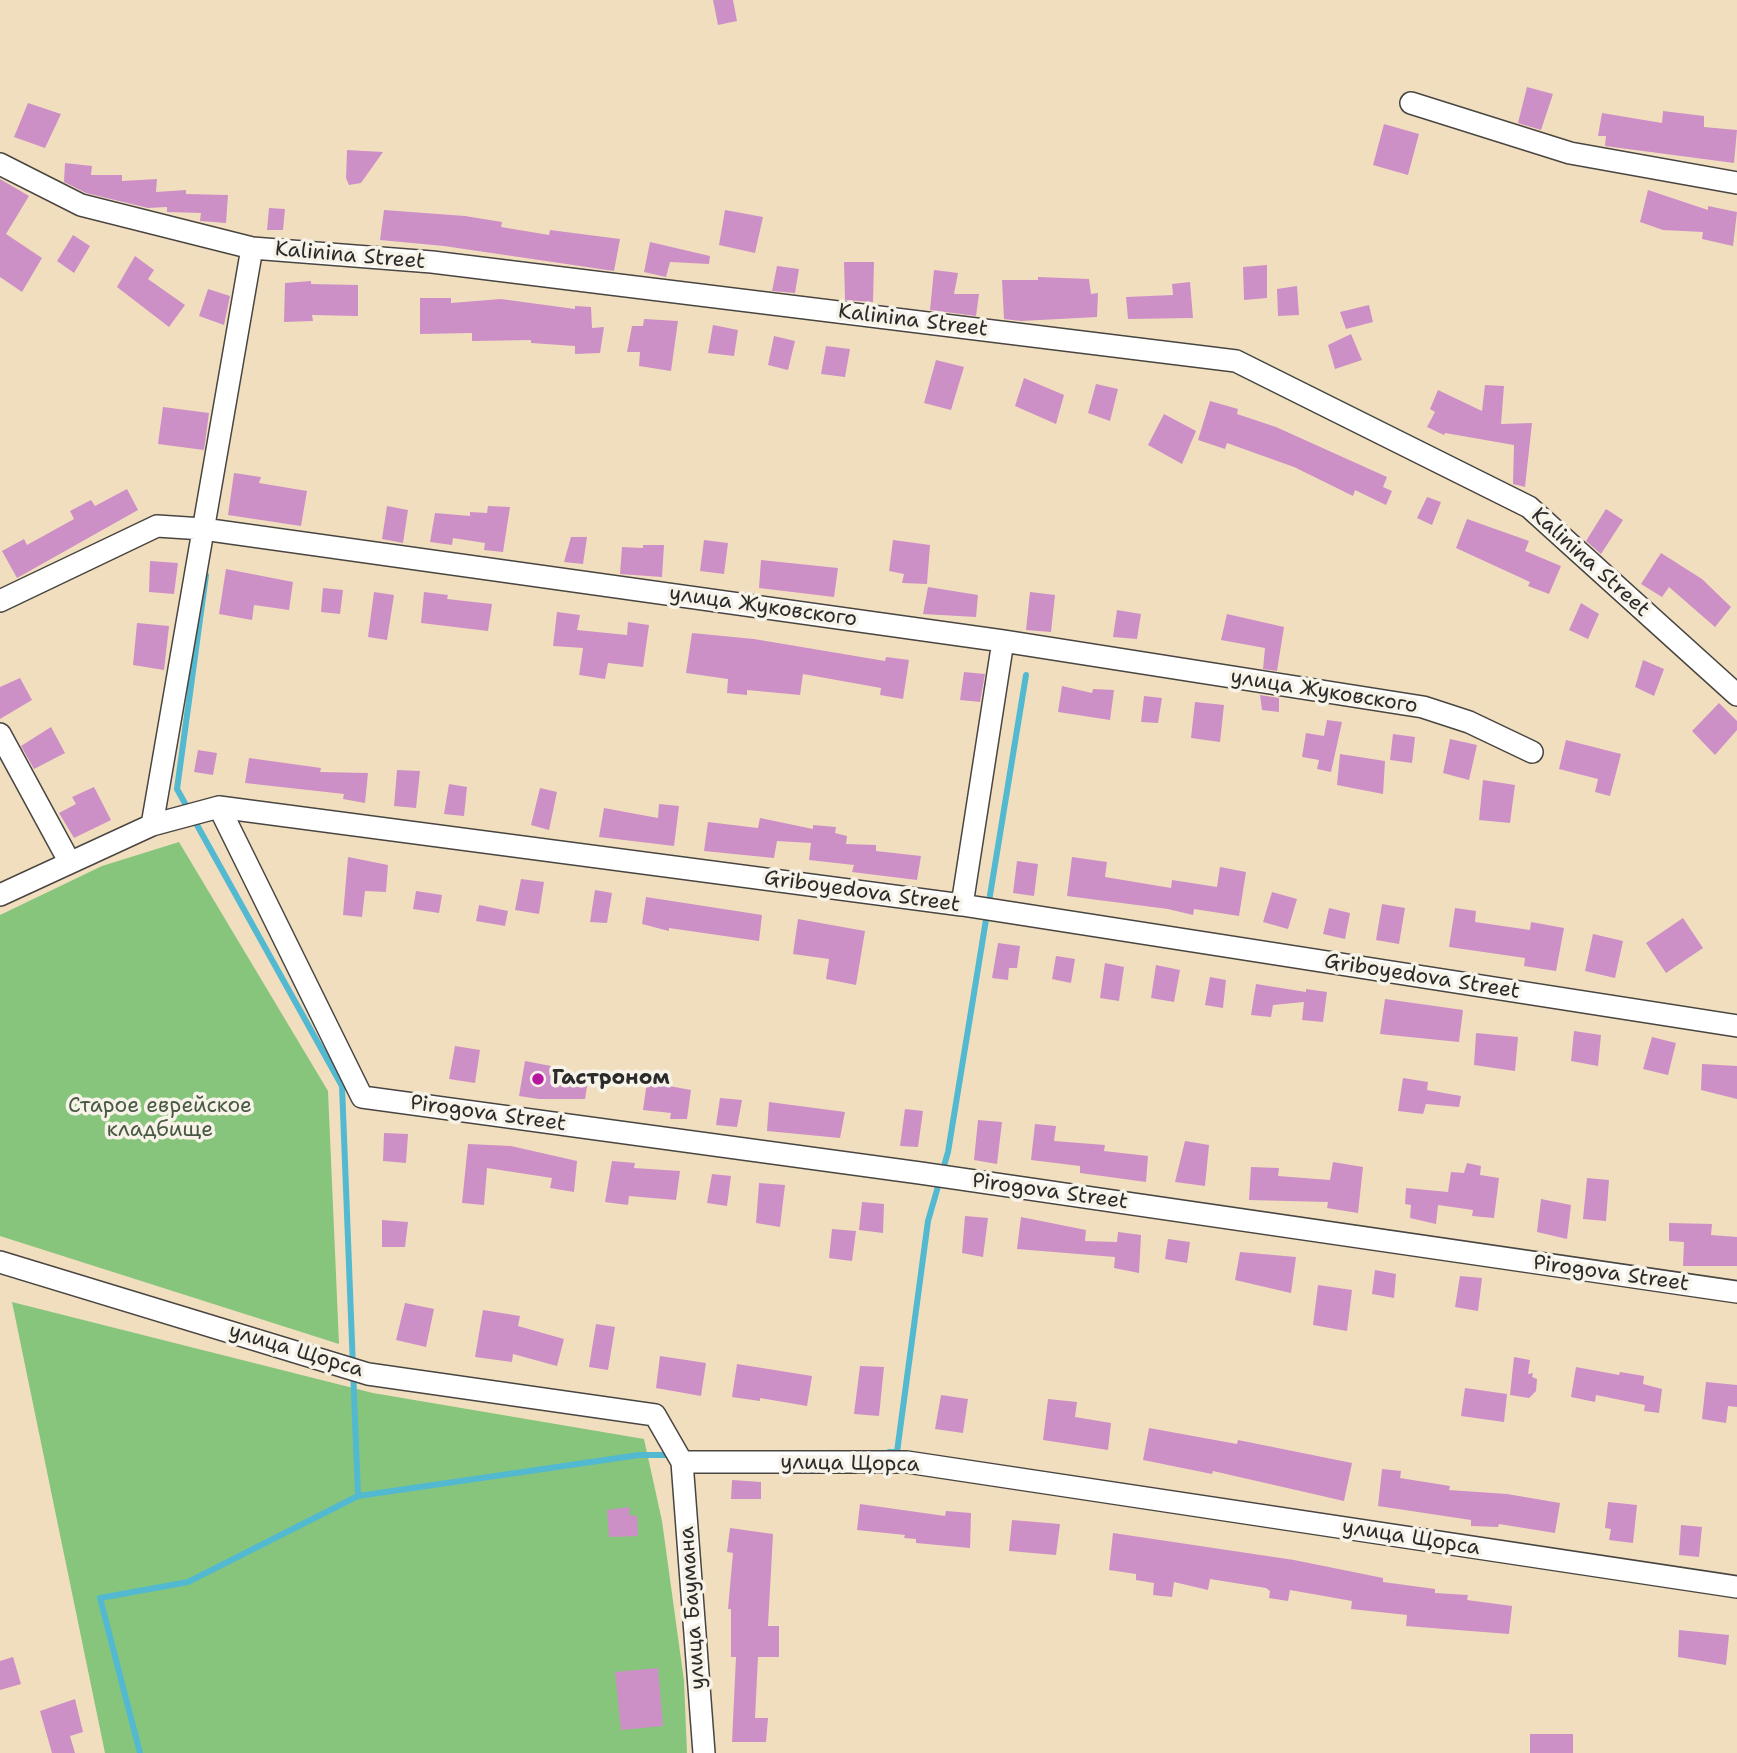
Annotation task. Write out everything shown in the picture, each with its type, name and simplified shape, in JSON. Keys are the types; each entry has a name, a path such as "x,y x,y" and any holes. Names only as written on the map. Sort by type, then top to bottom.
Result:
{"street":[{"path":"1411,103 1570,152 1737,183"},
{"name":"Kalinina Street","path":"0,164 81,205 252,248 432,262 1236,361 1529,507 1737,695"},
{"path":"152,825 252,248"},
{"name":"улица Жуковского","path":"0,601 157,526 203,529 1003,640 1423,707 1469,722 1532,752"},
{"path":"962,905 1003,640"},
{"path":"0,734 69,861"},
{"name":"Griboyedova Street","path":"0,895 152,825 219,807 962,905 1737,1026"},
{"name":"Pirogova Street","path":"219,807 362,1097 934,1175 1737,1292"},
{"name":"улица Щорса","path":"0,1262 368,1374 655,1415 682,1462 907,1462 1737,1587"},
{"name":"улица Баумана","path":"682,1462 704,1753"}],"green space":[{"name":"Старое еврейское кладбище","path":"179,842 328,1091 339,1344 0,1236 0,915 102,866"},
{"path":"12,1302 373,1393 644,1439 662,1521 684,1681 687,1753 105,1753"}],"building":[{"path":"713,0 733,0 737,21 718,25"},
{"path":"1527,87 1553,94 1541,130 1518,123"},
{"path":"28,103 61,114 45,148 14,137"},
{"path":"1663,111 1704,116 1704,127 1737,130 1734,163 1605,146 1606,136 1598,136 1602,113 1662,123"},
{"path":"1384,124 1419,134 1408,175 1373,165"},
{"path":"347,150 383,152 361,183 349,185 346,178"},
{"path":"65,163 92,166 91,175 122,175 122,181 157,179 156,192 186,190 186,194 228,195 226,223 200,221 201,213 167,212 167,207 148,208 86,193 64,182"},
{"path":"0,179 29,196 6,234 42,258 22,292 0,277"},
{"path":"1648,190 1708,210 1708,206 1737,212 1733,246 1702,239 1703,232 1663,230 1640,222"},
{"path":"269,208 285,209 283,230 267,230"},
{"path":"384,210 465,216 502,222 501,227 549,235 550,230 620,239 614,271 444,246 380,240"},
{"path":"725,210 763,217 755,253 719,245"},
{"path":"73,235 90,246 74,273 57,261"},
{"path":"650,242 710,256 709,264 670,262 666,277 644,272"},
{"path":"135,256 154,270 148,279 185,305 169,327 117,287"},
{"path":"844,262 874,262 873,302 845,300"},
{"path":"1267,265 1267,298 1244,300 1243,267"},
{"path":"777,266 799,269 795,293 772,291"},
{"path":"934,270 958,273 954,294 979,294 976,316 930,310"},
{"path":"1038,277 1089,279 1091,294 1098,293 1097,317 1021,321 1004,319 1002,280 1038,280"},
{"path":"311,281 311,284 358,285 358,316 312,315 313,321 284,322 285,283"},
{"path":"1190,282 1193,318 1128,319 1126,297 1173,295 1172,284"},
{"path":"1297,286 1299,315 1278,316 1277,289"},
{"path":"208,289 230,296 224,325 199,316"},
{"path":"420,298 451,298 451,303 501,299 575,309 575,306 591,307 592,328 604,327 600,353 575,354 575,346 531,343 531,340 472,341 472,333 420,334"},
{"path":"1369,305 1373,322 1346,329 1340,312"},
{"path":"644,319 678,321 671,371 639,366 640,352 627,352 632,326 643,326"},
{"path":"713,325 738,330 734,356 708,353"},
{"path":"1351,334 1362,360 1335,369 1328,345"},
{"path":"774,336 795,341 788,370 768,365"},
{"path":"826,346 850,349 845,377 821,374"},
{"path":"936,360 964,367 951,410 924,403"},
{"path":"1024,378 1064,395 1056,424 1015,406"},
{"path":"1096,384 1118,389 1110,421 1088,413"},
{"path":"1485,385 1504,386 1501,424 1532,423 1525,487 1513,484 1514,445 1445,433 1444,435 1427,427 1435,412 1430,409 1438,390 1482,411"},
{"path":"1210,401 1238,409 1237,414 1276,427 1387,477 1383,487 1392,491 1386,505 1355,490 1353,496 1294,467 1227,443 1225,449 1198,440"},
{"path":"163,407 209,413 204,450 158,444"},
{"path":"1164,414 1196,431 1182,464 1148,445"},
{"path":"234,473 261,477 259,483 307,491 301,526 228,515"},
{"path":"127,489 138,510 17,578 2,551 24,539 27,545 74,519 70,511 91,500 95,506"},
{"path":"1427,497 1441,502 1432,525 1417,518"},
{"path":"387,506 408,510 403,543 382,539"},
{"path":"488,506 510,507 503,552 484,550 485,543 453,538 452,545 430,542 435,513 470,516 470,512 487,513"},
{"path":"1606,509 1623,520 1601,554 1586,541"},
{"path":"1467,519 1529,541 1525,551 1561,566 1549,594 1528,586 1530,582 1456,548"},
{"path":"571,537 587,537 583,564 564,562"},
{"path":"704,540 728,543 724,574 700,571"},
{"path":"893,540 930,545 927,584 902,583 904,574 889,571"},
{"path":"643,545 664,545 662,577 620,574 622,547 643,548"},
{"path":"1661,553 1702,579 1731,607 1715,627 1669,587 1662,597 1641,584"},
{"path":"761,560 838,568 834,597 759,588"},
{"path":"150,561 178,563 174,594 149,592"},
{"path":"226,569 293,582 289,610 254,605 252,620 219,614"},
{"path":"928,587 978,595 976,617 923,614"},
{"path":"323,588 343,590 340,614 321,612"},
{"path":"374,592 394,595 387,640 368,637"},
{"path":"424,592 448,595 447,599 492,604 488,631 421,623"},
{"path":"1030,592 1055,595 1051,632 1026,630"},
{"path":"1581,603 1599,614 1588,639 1569,630"},
{"path":"1117,610 1141,614 1137,639 1113,637"},
{"path":"557,612 580,615 577,630 627,635 628,622 649,625 643,667 608,663 605,679 579,675 583,648 553,646"},
{"path":"1227,614 1284,627 1277,671 1263,669 1265,648 1221,640"},
{"path":"137,623 169,626 164,670 133,665"},
{"path":"692,633 754,639 885,661 886,657 909,660 903,699 880,695 881,688 803,674 800,695 747,690 747,695 727,693 728,679 686,673"},
{"path":"1643,660 1664,669 1654,696 1635,687"},
{"path":"964,672 985,674 980,702 960,700"},
{"path":"20,678 32,700 0,719 0,687"},
{"path":"1062,686 1092,693 1093,689 1114,690 1110,720 1058,712"},
{"path":"1260,695 1279,698 1279,712 1262,710"},
{"path":"1144,696 1162,698 1158,723 1141,722"},
{"path":"1195,702 1224,705 1220,742 1191,738"},
{"path":"1719,703 1737,721 1737,730 1715,755 1692,731"},
{"path":"1327,720 1342,722 1331,772 1317,769 1319,760 1302,757 1306,733 1324,736"},
{"path":"51,727 65,753 34,769 21,746"},
{"path":"1393,734 1415,737 1412,763 1390,760"},
{"path":"1450,739 1477,745 1469,780 1443,773"},
{"path":"1566,740 1621,754 1610,796 1595,792 1598,779 1559,769"},
{"path":"198,750 217,753 213,775 194,772"},
{"path":"1340,754 1385,761 1383,794 1337,785"},
{"path":"249,758 321,768 320,772 368,773 365,803 343,799 344,794 245,783"},
{"path":"397,770 420,771 416,808 394,806"},
{"path":"1483,780 1515,785 1510,823 1479,820"},
{"path":"449,784 467,787 464,816 444,814"},
{"path":"94,787 111,820 74,838 59,813 76,804 72,797"},
{"path":"540,788 557,792 549,830 531,825"},
{"path":"659,804 679,806 674,846 599,837 604,808 658,818"},
{"path":"760,818 813,829 813,825 836,827 835,833 847,836 846,844 876,845 876,851 921,856 917,880 852,872 854,865 809,860 811,843 777,841 774,858 704,851 708,822 758,828"},
{"path":"348,857 388,865 386,892 365,891 362,917 343,915"},
{"path":"1072,857 1107,862 1105,877 1171,888 1172,880 1217,887 1220,867 1246,872 1239,916 1194,909 1193,915 1168,909 1067,896"},
{"path":"1017,861 1038,864 1034,896 1013,893"},
{"path":"521,879 544,882 539,914 515,910"},
{"path":"595,890 612,893 607,923 590,922"},
{"path":"416,891 442,895 439,913 413,909"},
{"path":"1272,892 1297,899 1288,929 1263,922"},
{"path":"646,897 762,915 759,941 669,928 669,931 642,924"},
{"path":"1382,904 1405,908 1399,944 1376,940"},
{"path":"479,905 508,911 505,926 476,921"},
{"path":"1329,908 1350,913 1345,939 1323,934"},
{"path":"1455,908 1476,911 1475,922 1530,930 1531,922 1564,928 1556,971 1524,966 1525,958 1449,947"},
{"path":"1683,918 1703,948 1666,973 1646,943"},
{"path":"798,919 865,931 856,985 826,979 829,959 793,954"},
{"path":"1593,934 1623,941 1615,978 1585,971"},
{"path":"998,943 1020,946 1017,968 1009,968 1008,980 992,978"},
{"path":"1056,956 1075,959 1071,983 1052,979"},
{"path":"1105,963 1124,967 1119,1001 1100,998"},
{"path":"1156,965 1180,970 1174,1002 1151,998"},
{"path":"1210,977 1226,980 1223,1008 1205,1005"},
{"path":"1256,984 1306,992 1306,989 1327,992 1323,1022 1302,1020 1304,1002 1273,1005 1271,1017 1251,1015"},
{"path":"1385,999 1463,1010 1459,1042 1380,1034"},
{"path":"1574,1031 1601,1035 1598,1066 1571,1061"},
{"path":"1476,1033 1518,1037 1515,1071 1474,1065"},
{"path":"1652,1037 1676,1043 1668,1075 1643,1069"},
{"path":"455,1046 480,1050 475,1083 449,1079"},
{"path":"525,1061 551,1066 549,1075 589,1074 585,1099 519,1096"},
{"path":"1702,1064 1737,1066 1737,1099 1701,1090"},
{"path":"648,1074 670,1076 669,1086 691,1090 687,1119 670,1119 671,1113 643,1110"},
{"path":"1403,1078 1428,1082 1427,1090 1461,1096 1459,1107 1426,1104 1423,1114 1398,1111"},
{"path":"720,1098 742,1100 737,1127 716,1125"},
{"path":"769,1102 845,1112 840,1138 767,1131"},
{"path":"905,1109 923,1111 918,1147 900,1146"},
{"path":"978,1120 1002,1122 997,1164 974,1160"},
{"path":"1035,1124 1056,1126 1054,1141 1105,1145 1104,1151 1148,1156 1146,1182 1080,1173 1080,1166 1031,1160"},
{"path":"384,1133 408,1134 406,1163 383,1161"},
{"path":"1185,1141 1209,1145 1205,1186 1175,1182"},
{"path":"468,1144 511,1146 577,1161 574,1192 550,1188 552,1178 487,1168 484,1205 462,1203"},
{"path":"612,1161 635,1163 634,1168 680,1171 676,1200 629,1196 628,1205 605,1202"},
{"path":"1333,1162 1363,1167 1358,1213 1327,1208 1328,1202 1249,1200 1251,1167 1279,1168 1278,1176 1330,1180"},
{"path":"1467,1163 1481,1166 1480,1175 1499,1178 1494,1218 1472,1216 1473,1210 1438,1205 1436,1224 1410,1218 1411,1205 1405,1204 1406,1188 1448,1192 1451,1172 1464,1173"},
{"path":"712,1174 731,1176 727,1206 707,1203"},
{"path":"1587,1178 1609,1180 1606,1221 1583,1219"},
{"path":"759,1183 785,1185 780,1227 756,1223"},
{"path":"1541,1199 1571,1205 1567,1239 1537,1232"},
{"path":"862,1202 884,1204 883,1233 859,1230"},
{"path":"965,1216 988,1218 983,1257 962,1253"},
{"path":"1021,1217 1086,1230 1085,1241 1117,1242 1118,1232 1141,1235 1139,1273 1114,1268 1115,1257 1017,1249"},
{"path":"382,1220 408,1222 405,1247 382,1247"},
{"path":"1669,1223 1712,1224 1711,1235 1737,1237 1737,1266 1683,1266 1684,1242 1669,1241"},
{"path":"832,1229 856,1231 852,1261 829,1258"},
{"path":"1168,1239 1190,1242 1187,1263 1165,1259"},
{"path":"1240,1252 1296,1257 1291,1293 1235,1280"},
{"path":"1375,1270 1396,1274 1394,1298 1372,1294"},
{"path":"1460,1276 1482,1278 1478,1311 1455,1307"},
{"path":"1318,1285 1352,1290 1347,1331 1313,1325"},
{"path":"405,1303 434,1309 426,1347 396,1340"},
{"path":"483,1310 520,1316 518,1326 564,1339 557,1366 513,1354 512,1362 475,1357"},
{"path":"596,1324 615,1327 608,1370 589,1367"},
{"path":"660,1356 706,1363 701,1396 656,1388"},
{"path":"1514,1357 1530,1360 1528,1374 1533,1373 1532,1377 1537,1379 1536,1391 1529,1398 1510,1395"},
{"path":"737,1364 812,1376 807,1406 760,1398 760,1401 732,1397"},
{"path":"860,1366 884,1367 879,1416 854,1414"},
{"path":"1576,1367 1619,1375 1620,1372 1644,1376 1643,1384 1662,1389 1659,1413 1644,1411 1645,1405 1596,1395 1595,1402 1571,1397"},
{"path":"1706,1382 1737,1385 1737,1407 1728,1406 1726,1423 1702,1419"},
{"path":"1465,1388 1507,1394 1504,1422 1461,1416"},
{"path":"941,1395 968,1399 963,1433 935,1429"},
{"path":"1048,1399 1077,1402 1075,1417 1111,1423 1108,1450 1043,1440"},
{"path":"1149,1428 1237,1444 1238,1440 1352,1463 1344,1501 1213,1471 1212,1474 1143,1460"},
{"path":"1382,1469 1401,1471 1400,1478 1450,1486 1449,1490 1507,1494 1560,1503 1555,1533 1499,1524 1498,1527 1471,1526 1471,1520 1378,1506"},
{"path":"732,1480 761,1482 761,1499 731,1499"},
{"path":"1608,1502 1637,1505 1633,1543 1609,1540 1611,1529 1605,1528"},
{"path":"860,1504 945,1516 946,1511 971,1513 970,1548 916,1543 916,1539 904,1538 905,1535 857,1530"},
{"path":"630,1507 629,1515 637,1516 638,1536 609,1537 607,1510"},
{"path":"1012,1520 1060,1524 1056,1555 1009,1551"},
{"path":"1681,1525 1702,1527 1699,1557 1679,1555"},
{"path":"730,1528 773,1534 768,1626 779,1626 779,1657 758,1657 755,1718 768,1718 766,1742 732,1742 736,1657 731,1657 731,1609 728,1609 733,1553 727,1552"},
{"path":"1113,1533 1294,1560 1383,1578 1383,1582 1435,1589 1435,1593 1468,1595 1467,1600 1512,1606 1509,1634 1406,1626 1407,1615 1351,1609 1352,1601 1290,1590 1288,1601 1269,1598 1270,1591 1266,1588 1210,1579 1208,1590 1174,1582 1172,1597 1153,1595 1154,1583 1136,1580 1136,1574 1109,1570"},
{"path":"1679,1630 1729,1635 1726,1665 1678,1657"},
{"path":"13,1657 21,1684 0,1690 0,1661"},
{"path":"658,1668 663,1726 621,1730 615,1672"},
{"path":"75,1699 83,1732 70,1736 75,1753 52,1753 40,1711"},
{"path":"1530,1734 1573,1734 1573,1753 1530,1753"}],"waterway":[{"path":"140,1753 100,1598 188,1582 358,1496 342,1086 177,789 206,575"},
{"path":"889,1452 897,1452 928,1221 948,1152 1026,675"},
{"path":"358,1496 639,1455 672,1455"}],"place":[{"name":"Гастроном","path":"538,1079"}]}
